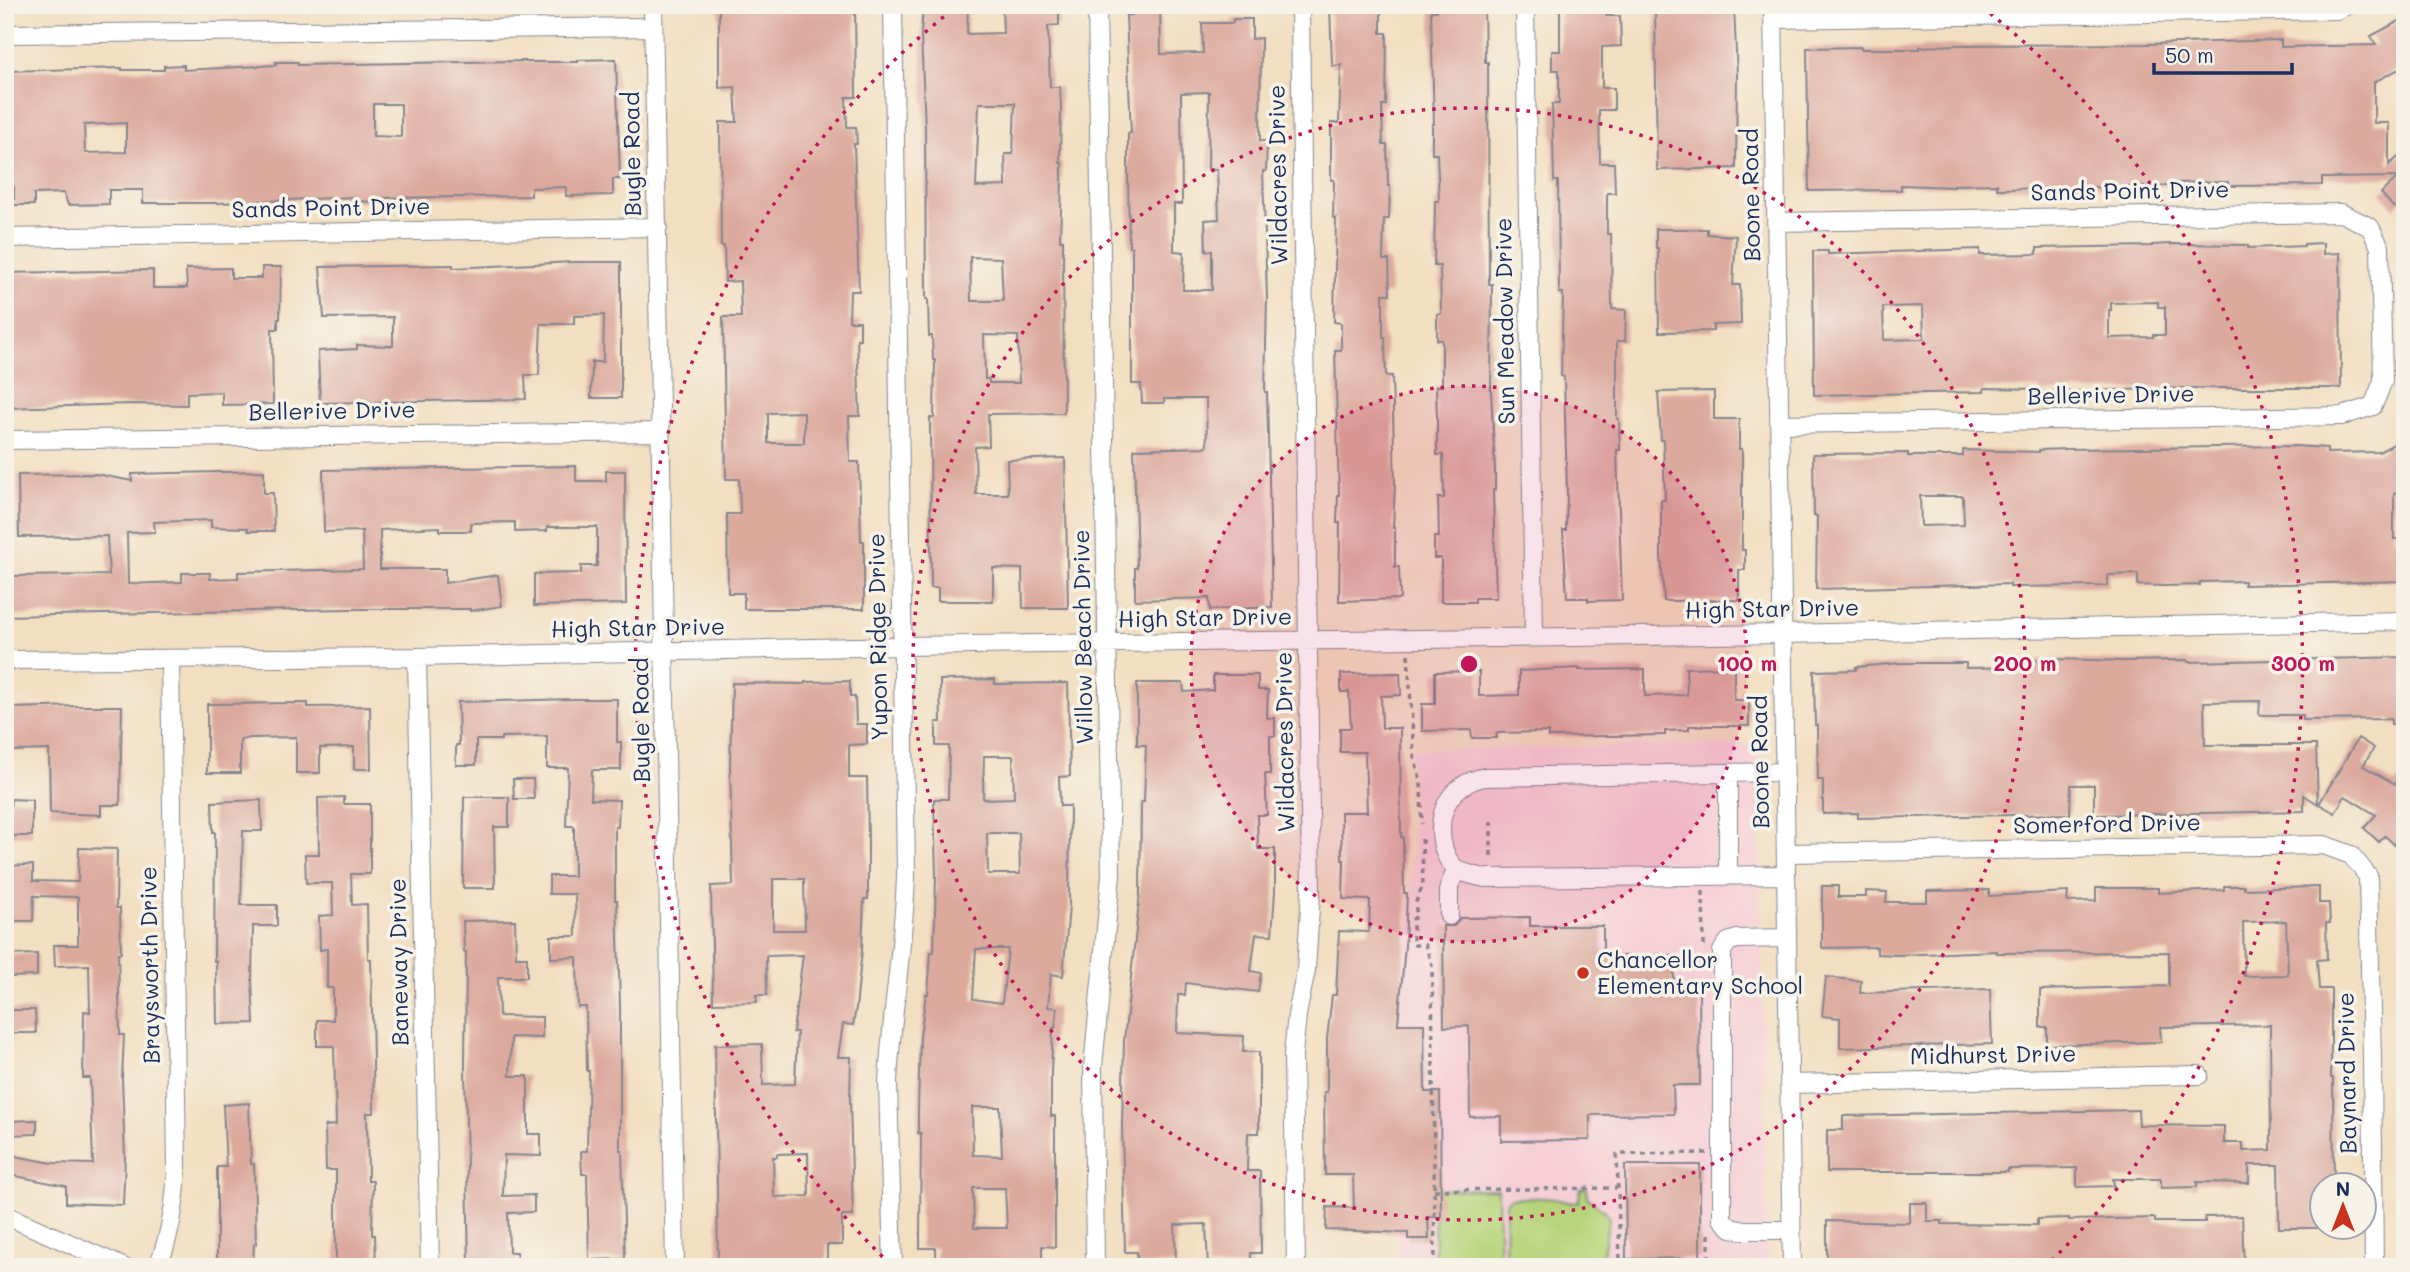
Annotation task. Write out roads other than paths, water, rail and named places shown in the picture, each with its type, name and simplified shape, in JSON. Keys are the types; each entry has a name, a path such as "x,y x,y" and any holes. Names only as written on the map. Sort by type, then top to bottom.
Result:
{"street":[{"name":"Bugle Road","path":"653,5 675,1267"},
{"name":"Yupon Ridge Drive","path":"892,1267 889,1053 904,919 903,646 893,5"},
{"name":"Willow Beach Drive","path":"1095,1267 1093,1067 1111,875 1097,5"},
{"name":"Wildacres Drive","path":"1296,1267 1293,1054 1306,970 1311,892 1300,5"},
{"name":"Sun Meadow Drive","path":"1525,5 1534,637"},
{"path":"1773,12 2337,10 2348,5"},
{"name":"Boone Road","path":"1773,12 1792,1267"},
{"path":"5,34 653,27"},
{"name":"Sands Point Drive","path":"1776,222 2341,212 2370,227 2380,247 2382,338"},
{"name":"Sands Point Drive","path":"5,238 658,227"},
{"name":"Bellerive Drive","path":"1779,424 2342,416 2373,406 2383,382 2382,338"},
{"name":"Bellerive Drive","path":"5,440 660,432"},
{"name":"High Star Drive","path":"5,660 417,657 903,646 1782,635 2405,621"},
{"name":"Baneway Drive","path":"417,657 430,1267"},
{"name":"Braysworth Drive","path":"158,1267 169,1238 175,1208 177,1169 170,659"},
{"path":"1784,772 1497,776 1473,779 1455,791 1442,813 1440,825 1444,849 1457,869 1485,878 1786,875"},
{"path":"1728,773 1728,875"},
{"name":"Somerford Drive","path":"1786,853 2325,845 2351,855 2368,876 2369,926"},
{"path":"1450,916 1449,887 1457,869"},
{"name":"Baynard Drive","path":"2369,926 2374,1267"},
{"path":"1787,938 1737,939 1728,942 1722,951 1722,1219 1731,1228 1741,1230 1791,1230"},
{"name":"Midhurst Drive","path":"1789,1084 2199,1075"},
{"path":"5,1215 123,1267"}],"place":[{"name":"Chancellor Elementary School","path":"1583,973"}]}
